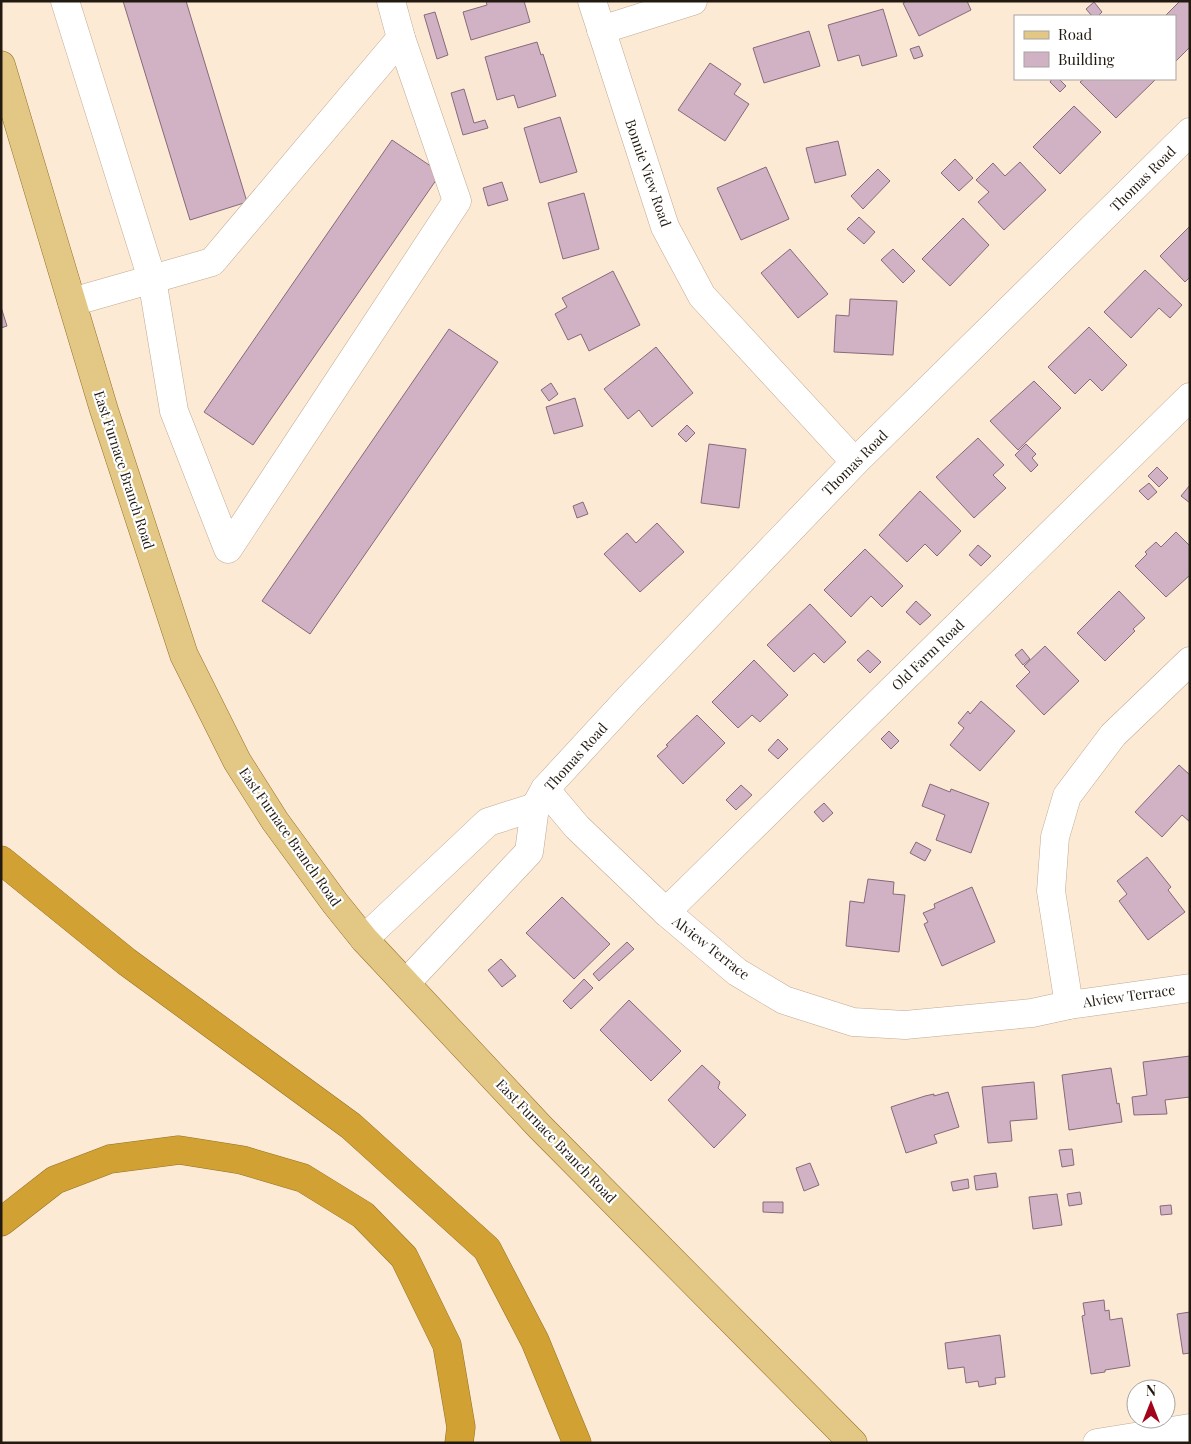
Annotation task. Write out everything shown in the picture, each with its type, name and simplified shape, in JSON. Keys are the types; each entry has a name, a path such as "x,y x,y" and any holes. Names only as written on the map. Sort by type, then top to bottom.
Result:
{"highway":[{"path":"1,860 126,962 351,1126 487,1249 535,1341 573,1439"},
{"path":"1,1222 55,1180 110,1159 179,1150 242,1160 303,1178 363,1215 404,1257 447,1345 461,1427 458,1443"}],"main road":[{"name":"East Furnace Branch Road","path":"1,65 104,410 184,655 236,760 275,821 364,939 540,1126 853,1443"}],"street":[{"path":"65,1 152,279 174,411 228,549 457,201 401,38 391,1"},
{"name":"Bonnie View Road","path":"592,1 665,227 702,296 855,462"},
{"path":"600,30 693,1"},
{"path":"72,302 212,262 401,38"},
{"name":"Thomas Road","path":"540,798 629,698 855,462 1190,132"},
{"name":"Old Farm Road","path":"666,912 1190,397"},
{"name":"Alview Terrace","path":"1069,1005 1051,891 1055,837 1067,796 1113,735 1190,661"},
{"path":"364,939 488,822 540,798"},
{"path":"406,983 529,852 540,798"},
{"name":"Alview Terrace","path":"540,798 577,827 666,912 737,972 784,1000 853,1022 905,1025 1032,1013 1069,1005 1190,988"},
{"path":"1097,1443 1190,1428"}],"building":[{"path":"123,1 186,1 247,202 190,220"},
{"path":"486,1 524,1 530,22 471,40 463,12 487,5"},
{"path":"907,1 967,1 971,10 919,36 903,3"},
{"path":"1180,1 1190,1 1190,47 1176,61 1176,15 1166,15"},
{"path":"1094,2 1102,12 1099,15 1091,15 1086,9"},
{"path":"883,9 897,56 862,66 859,55 838,61 828,25"},
{"path":"435,12 448,55 437,59 424,15"},
{"path":"809,31 820,66 764,83 753,48"},
{"path":"537,42 541,55 543,54 556,96 518,108 514,95 497,100 485,57"},
{"path":"919,46 923,56 914,59 910,49"},
{"path":"710,63 741,84 734,94 749,104 725,141 678,110"},
{"path":"1051,80 1060,80 1066,86 1060,92 1050,82"},
{"path":"1083,80 1155,80 1116,118 1080,82"},
{"path":"464,89 474,123 485,120 488,128 463,135 451,93"},
{"path":"1074,106 1101,132 1060,174 1033,147"},
{"path":"560,117 577,172 540,183 524,128"},
{"path":"392,140 441,173 253,445 204,412"},
{"path":"838,141 846,175 815,183 806,148"},
{"path":"955,159 973,178 959,191 941,173"},
{"path":"1020,162 1046,190 1004,230 978,202 989,192 976,180 993,163 1005,176"},
{"path":"766,167 789,219 741,240 717,188"},
{"path":"878,169 890,181 863,209 851,196"},
{"path":"502,182 508,200 488,206 483,188"},
{"path":"584,193 599,249 563,259 548,203"},
{"path":"859,217 875,232 864,244 847,229"},
{"path":"963,218 989,245 950,286 922,259"},
{"path":"1190,226 1190,277 1185,282 1160,256"},
{"path":"790,249 828,294 798,318 761,273"},
{"path":"893,249 915,271 903,283 881,260"},
{"path":"1145,270 1182,305 1170,318 1159,308 1131,338 1104,312"},
{"path":"613,271 640,325 589,351 581,334 568,340 555,314 567,307 562,298"},
{"path":"850,299 897,301 893,355 834,352 836,315 849,316"},
{"path":"1,307 7,326 1,328"},
{"path":"1089,327 1127,365 1102,391 1090,379 1075,394 1048,367"},
{"path":"449,329 498,362 310,634 262,601"},
{"path":"656,347 693,393 652,427 639,410 628,419 604,389"},
{"path":"1034,381 1061,408 1018,450 990,421"},
{"path":"551,383 558,394 549,401 541,390"},
{"path":"575,398 583,426 554,434 546,407"},
{"path":"687,425 695,433 686,442 678,434"},
{"path":"978,438 1004,465 993,475 1006,488 974,518 936,477"},
{"path":"709,444 746,449 739,508 701,503"},
{"path":"1026,444 1036,454 1032,458 1038,465 1031,472 1015,455"},
{"path":"1157,467 1168,478 1159,487 1148,476"},
{"path":"1149,483 1157,492 1148,500 1139,491"},
{"path":"1190,485 1190,503 1181,496"},
{"path":"920,491 961,531 937,556 925,544 907,562 879,535"},
{"path":"583,502 588,514 577,518 573,506"},
{"path":"657,523 684,552 640,592 604,554 627,533 636,543"},
{"path":"1176,532 1190,546 1190,575 1166,597 1135,566 1147,554 1145,552 1156,542 1161,547"},
{"path":"978,545 991,556 981,566 969,555"},
{"path":"865,549 903,586 882,607 871,596 851,617 824,590"},
{"path":"1119,591 1145,618 1133,629 1135,631 1105,661 1077,633"},
{"path":"916,601 931,615 920,625 906,612"},
{"path":"810,604 846,642 824,663 814,653 794,672 767,645"},
{"path":"1045,646 1079,681 1044,715 1016,686 1030,672 1024,666"},
{"path":"1022,649 1030,659 1023,665 1015,655"},
{"path":"868,650 881,662 870,673 857,660"},
{"path":"754,660 788,695 760,722 752,715 738,728 712,702"},
{"path":"981,701 1015,731 980,771 950,745 964,728 958,723 968,711 970,714"},
{"path":"697,715 725,743 683,784 657,756"},
{"path":"889,731 899,741 891,749 881,739"},
{"path":"778,739 788,749 778,759 768,750"},
{"path":"1179,765 1190,775 1190,822 1182,815 1162,837 1135,812"},
{"path":"930,784 950,792 951,789 989,803 971,853 936,840 945,815 922,806"},
{"path":"741,785 752,795 736,810 726,800"},
{"path":"824,803 833,813 823,822 814,812"},
{"path":"916,842 931,850 925,861 910,853"},
{"path":"1147,857 1171,887 1168,890 1185,912 1148,940 1119,901 1127,894 1117,881"},
{"path":"868,879 894,882 893,894 905,895 899,952 846,946 850,901 864,903"},
{"path":"972,887 995,942 942,966 924,924 928,922 923,913 935,908 934,904"},
{"path":"562,897 610,944 574,979 526,933"},
{"path":"627,942 634,949 599,981 593,974"},
{"path":"501,959 516,976 502,987 488,970"},
{"path":"584,979 593,988 571,1009 563,1001"},
{"path":"629,1000 681,1051 651,1081 600,1030"},
{"path":"1190,1056 1190,1097 1165,1100 1167,1114 1134,1115 1132,1097 1147,1095 1143,1062"},
{"path":"702,1065 720,1082 718,1088 746,1115 714,1148 668,1100"},
{"path":"1111,1068 1122,1122 1069,1130 1062,1075"},
{"path":"1034,1082 1037,1119 1010,1121 1012,1141 988,1143 982,1087"},
{"path":"948,1092 959,1127 934,1135 937,1143 906,1153 891,1107 925,1096 934,1094 934,1096"},
{"path":"1072,1149 1074,1165 1062,1167 1059,1150"},
{"path":"810,1163 819,1185 804,1191 796,1168"},
{"path":"996,1173 998,1187 976,1190 974,1176"},
{"path":"968,1179 969,1188 953,1191 951,1182"},
{"path":"1080,1192 1082,1204 1069,1206 1067,1194"},
{"path":"1057,1194 1062,1225 1033,1229 1029,1197"},
{"path":"763,1202 783,1202 783,1213 763,1212"},
{"path":"1171,1205 1172,1214 1161,1215 1160,1206"},
{"path":"1104,1300 1105,1311 1109,1310 1110,1320 1122,1318 1130,1366 1091,1374 1082,1316 1085,1315 1083,1303"},
{"path":"1190,1312 1190,1353 1183,1354 1177,1314"},
{"path":"1000,1335 1005,1377 995,1378 996,1384 979,1387 978,1381 966,1383 964,1367 948,1369 945,1343"}]}
